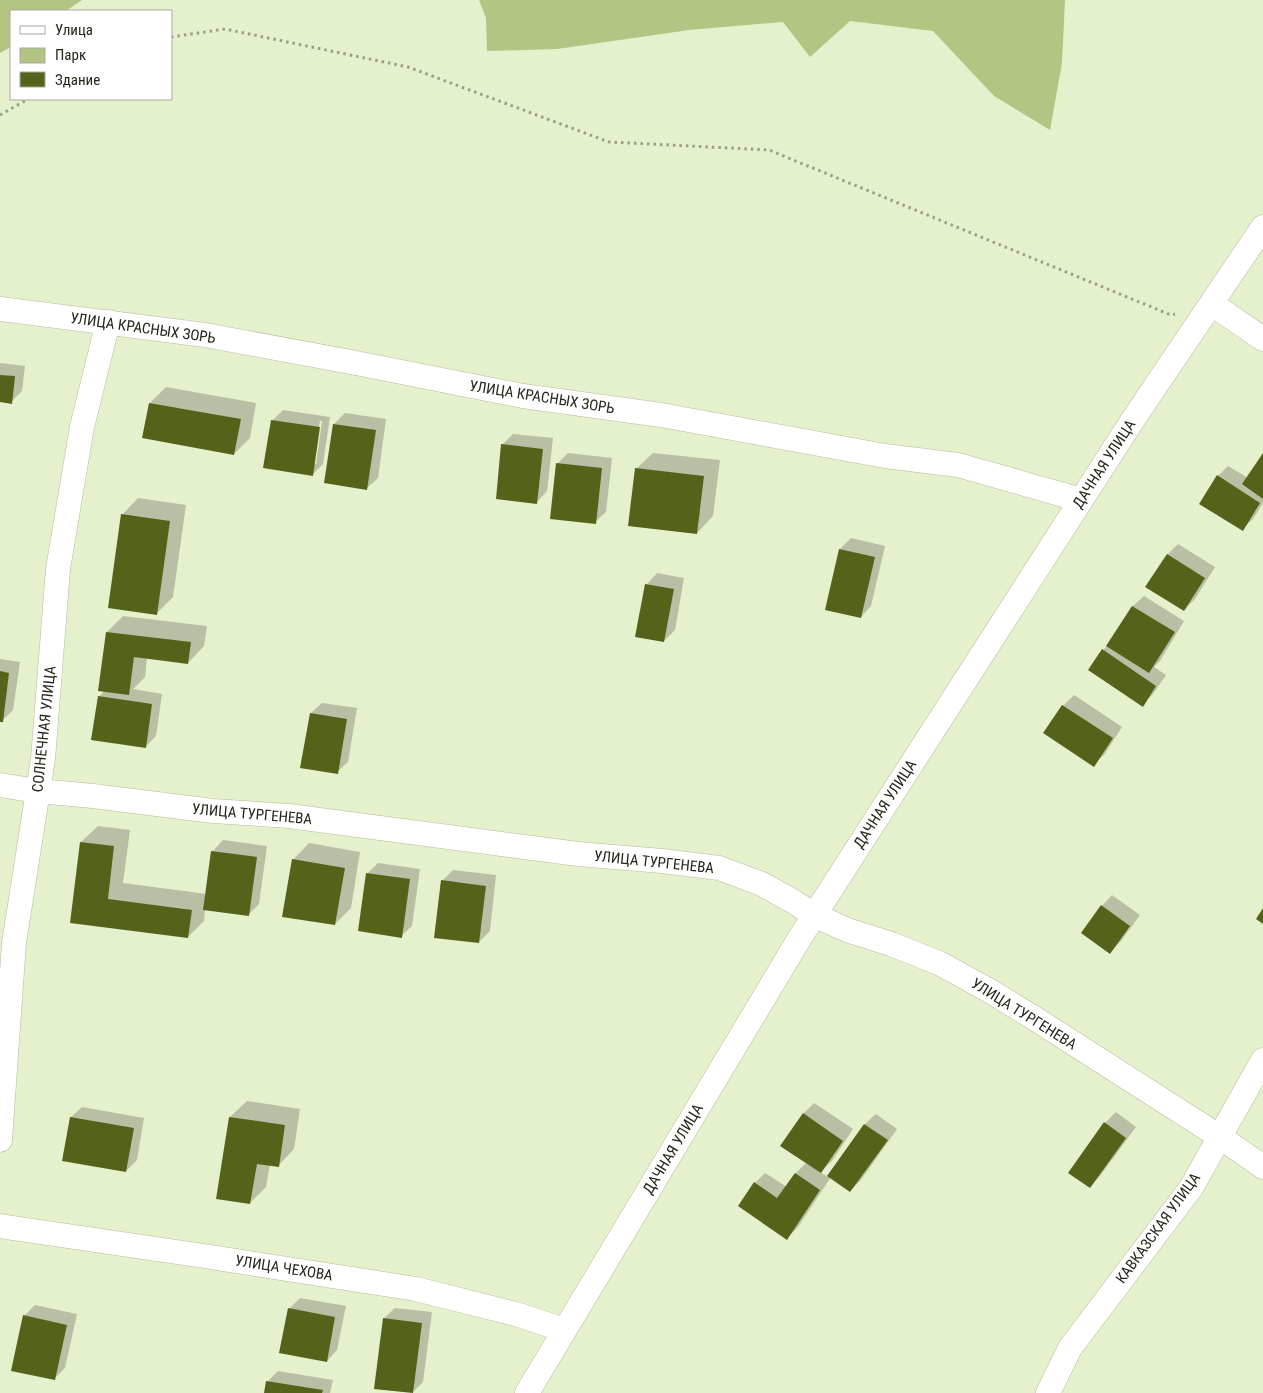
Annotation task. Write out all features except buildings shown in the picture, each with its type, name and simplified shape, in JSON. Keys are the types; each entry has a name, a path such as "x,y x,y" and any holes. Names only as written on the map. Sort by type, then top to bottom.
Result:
{"street":[{"name":"ДАЧНАЯ УЛИЦА","path":"527,1393 814,916 1081,500 1263,227"},
{"path":"1212,304 1263,339"},
{"name":"УЛИЦА КРАСНЫХ ЗОРЬ","path":"0,309 205,335 523,396 661,415 885,456 958,465 1081,500"},
{"name":"СОЛНЕЧНАЯ УЛИЦА","path":"0,1140 14,943 43,759 58,569 82,427 108,322"},
{"name":"УЛИЦА ТУРГЕНЕВА","path":"0,785 38,792 93,796 214,811 289,816 578,854 719,868 762,884 814,916 939,963 990,991 1220,1137 1263,1167"},
{"name":"КАВКАЗСКАЯ УЛИЦА","path":"1048,1393 1070,1348 1191,1188 1263,1060"},
{"name":"УЛИЦА ЧЕХОВА","path":"0,1226 416,1289 518,1315 564,1330"}],"path":[{"path":"172,37 226,29 408,67 609,142 769,150 1171,315 1212,304"},
{"path":"0,115 26,100"}],"green space":[{"path":"0,0 82,0 67,10 10,10 10,48 0,53"},
{"path":"479,0 1065,0 1062,63 1050,130 994,96 933,31 850,21 810,57 783,22 689,30 557,49 487,51 486,18"}]}
